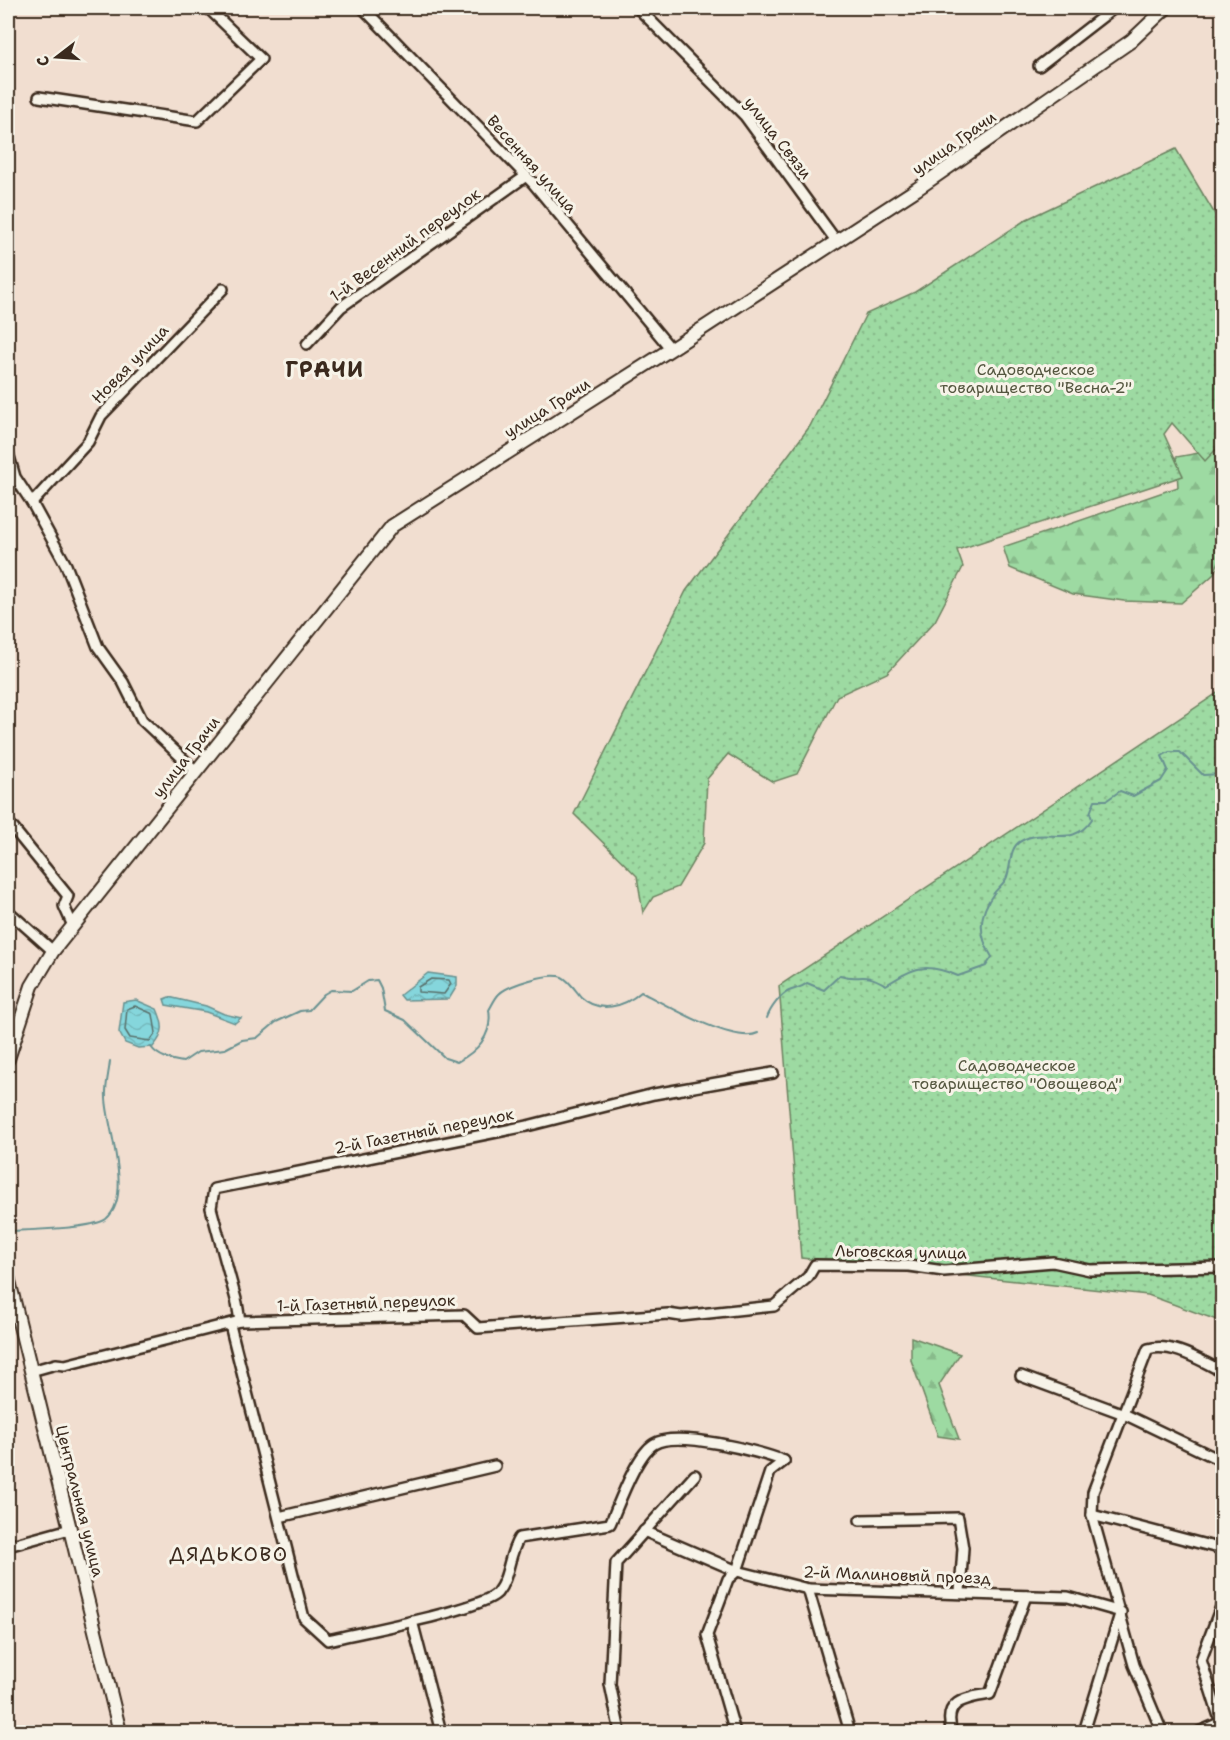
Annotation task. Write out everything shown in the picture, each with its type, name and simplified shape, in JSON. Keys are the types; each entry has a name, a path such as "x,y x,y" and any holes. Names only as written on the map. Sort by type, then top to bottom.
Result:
{"street":[{"path":"39,97 197,122 261,59 208,8"},
{"name":"Весенняя улица","path":"363,8 526,176 671,349"},
{"name":"улица Связи","path":"638,8 745,116 837,242"},
{"path":"1039,66 1114,8"},
{"name":"улица Грачи","path":"53,951 392,526 837,242 1131,41 1166,8"},
{"name":"1-й Весенний переулок","path":"307,344 341,307 526,176"},
{"name":"Новая улица","path":"32,503 88,442 101,416 223,289"},
{"path":"8,453 15,477 66,565 98,647 123,682 142,720 196,771"},
{"path":"8,822 68,896 64,906 73,926"},
{"path":"8,911 31,934 53,951 32,986 8,1059"},
{"name":"2-й Газетный переулок","path":"235,1323 237,1303 211,1208 214,1189 527,1126 634,1098 773,1073"},
{"name":"Льговская улица","path":"774,1306 808,1277 815,1265 909,1266 944,1271 1053,1262 1090,1270 1222,1267"},
{"name":"Центральная улица","path":"8,1277 120,1732"},
{"name":"1-й Газетный переулок","path":"31,1371 56,1364 65,1365 235,1323 464,1315 478,1328 668,1314 681,1316 774,1306"},
{"path":"235,1323 304,1618 328,1640 412,1622 482,1601 495,1594 505,1579 512,1548 519,1538 610,1524 633,1471 652,1444 665,1440 722,1444 762,1452 784,1461 770,1472 737,1571 728,1580 706,1635 735,1732"},
{"path":"1162,1732 1134,1665 1092,1515 1093,1492 1148,1349 1160,1346 1169,1348 1222,1371"},
{"path":"1021,1376 1124,1414 1222,1461"},
{"path":"279,1517 495,1466"},
{"path":"620,1732 610,1684 616,1563 695,1475"},
{"path":"1092,1515 1222,1549"},
{"path":"860,1520 958,1518 963,1548 960,1592"},
{"path":"8,1546 70,1529"},
{"name":"2-й Малиновый проезд","path":"644,1531 737,1571 808,1589 1068,1597 1121,1612"},
{"path":"808,1589 849,1732"},
{"path":"952,1732 948,1720 951,1710 963,1699 990,1694 1026,1596"},
{"path":"1199,1732 1222,1723 1201,1660 1222,1604"},
{"path":"1084,1732 1121,1612"},
{"path":"412,1622 441,1732"}],"green space":[{"name":"Садоводческое товарищество \"Весна-2\"","path":"1176,149 1222,226 1222,443 1205,461 1172,423 1164,434 1183,476 957,550 963,567 935,621 887,673 837,696 797,774 773,782 728,754 707,779 704,843 678,887 653,897 643,913 637,876 574,814 686,591 810,426 866,314 915,292 1027,219"},
{"path":"1222,449 1222,555 1213,575 1181,603 1124,601 1073,594 1010,568 1003,547 1178,487 1176,457"},
{"name":"Садоводческое товарищество \"Овощевод\"","path":"1222,690 1222,1322 1148,1295 801,1258 779,986"},
{"path":"911,1337 960,1354 939,1385 959,1439 938,1436 911,1360"}],"water":[{"path":"428,973 457,977 457,986 449,999 404,1000 400,995"},
{"path":"169,997 241,1018 235,1023 206,1012 166,1005 164,999"},
{"path":"136,1000 157,1009 162,1024 160,1037 153,1047 138,1048 125,1043 119,1032 123,1002"}],"waterway":[{"path":"767,1018 776,1003 789,991 807,983 824,990 840,975 871,978 886,985 920,968 937,969 958,976 986,966 992,957 982,933 985,909 994,893 1006,879 1012,853 1017,844 1031,837 1068,836 1076,833 1092,819 1090,813 1095,800 1107,800 1120,791 1133,796 1161,781 1168,770 1162,756 1169,752 1180,752 1203,775 1222,774"},
{"path":"151,1047 161,1056 183,1062 198,1052 225,1049 242,1040 257,1038 276,1022 300,1011 309,1010 331,990 352,991 368,981 377,980 381,988 385,1011 405,1020 445,1058 457,1062 471,1053 486,1035 490,1019 489,1010 499,994 519,983 548,976 565,978 581,997 596,1006 619,1005 641,992 700,1022 717,1028 747,1035 758,1033"},
{"path":"10,1231 88,1225 106,1219 114,1208 119,1179 106,1098 110,1061"}],"district":[{"name":"ГРАЧИ","path":"325,369"},
{"name":"ДЯДЬКОВО","path":"229,1554"}]}
